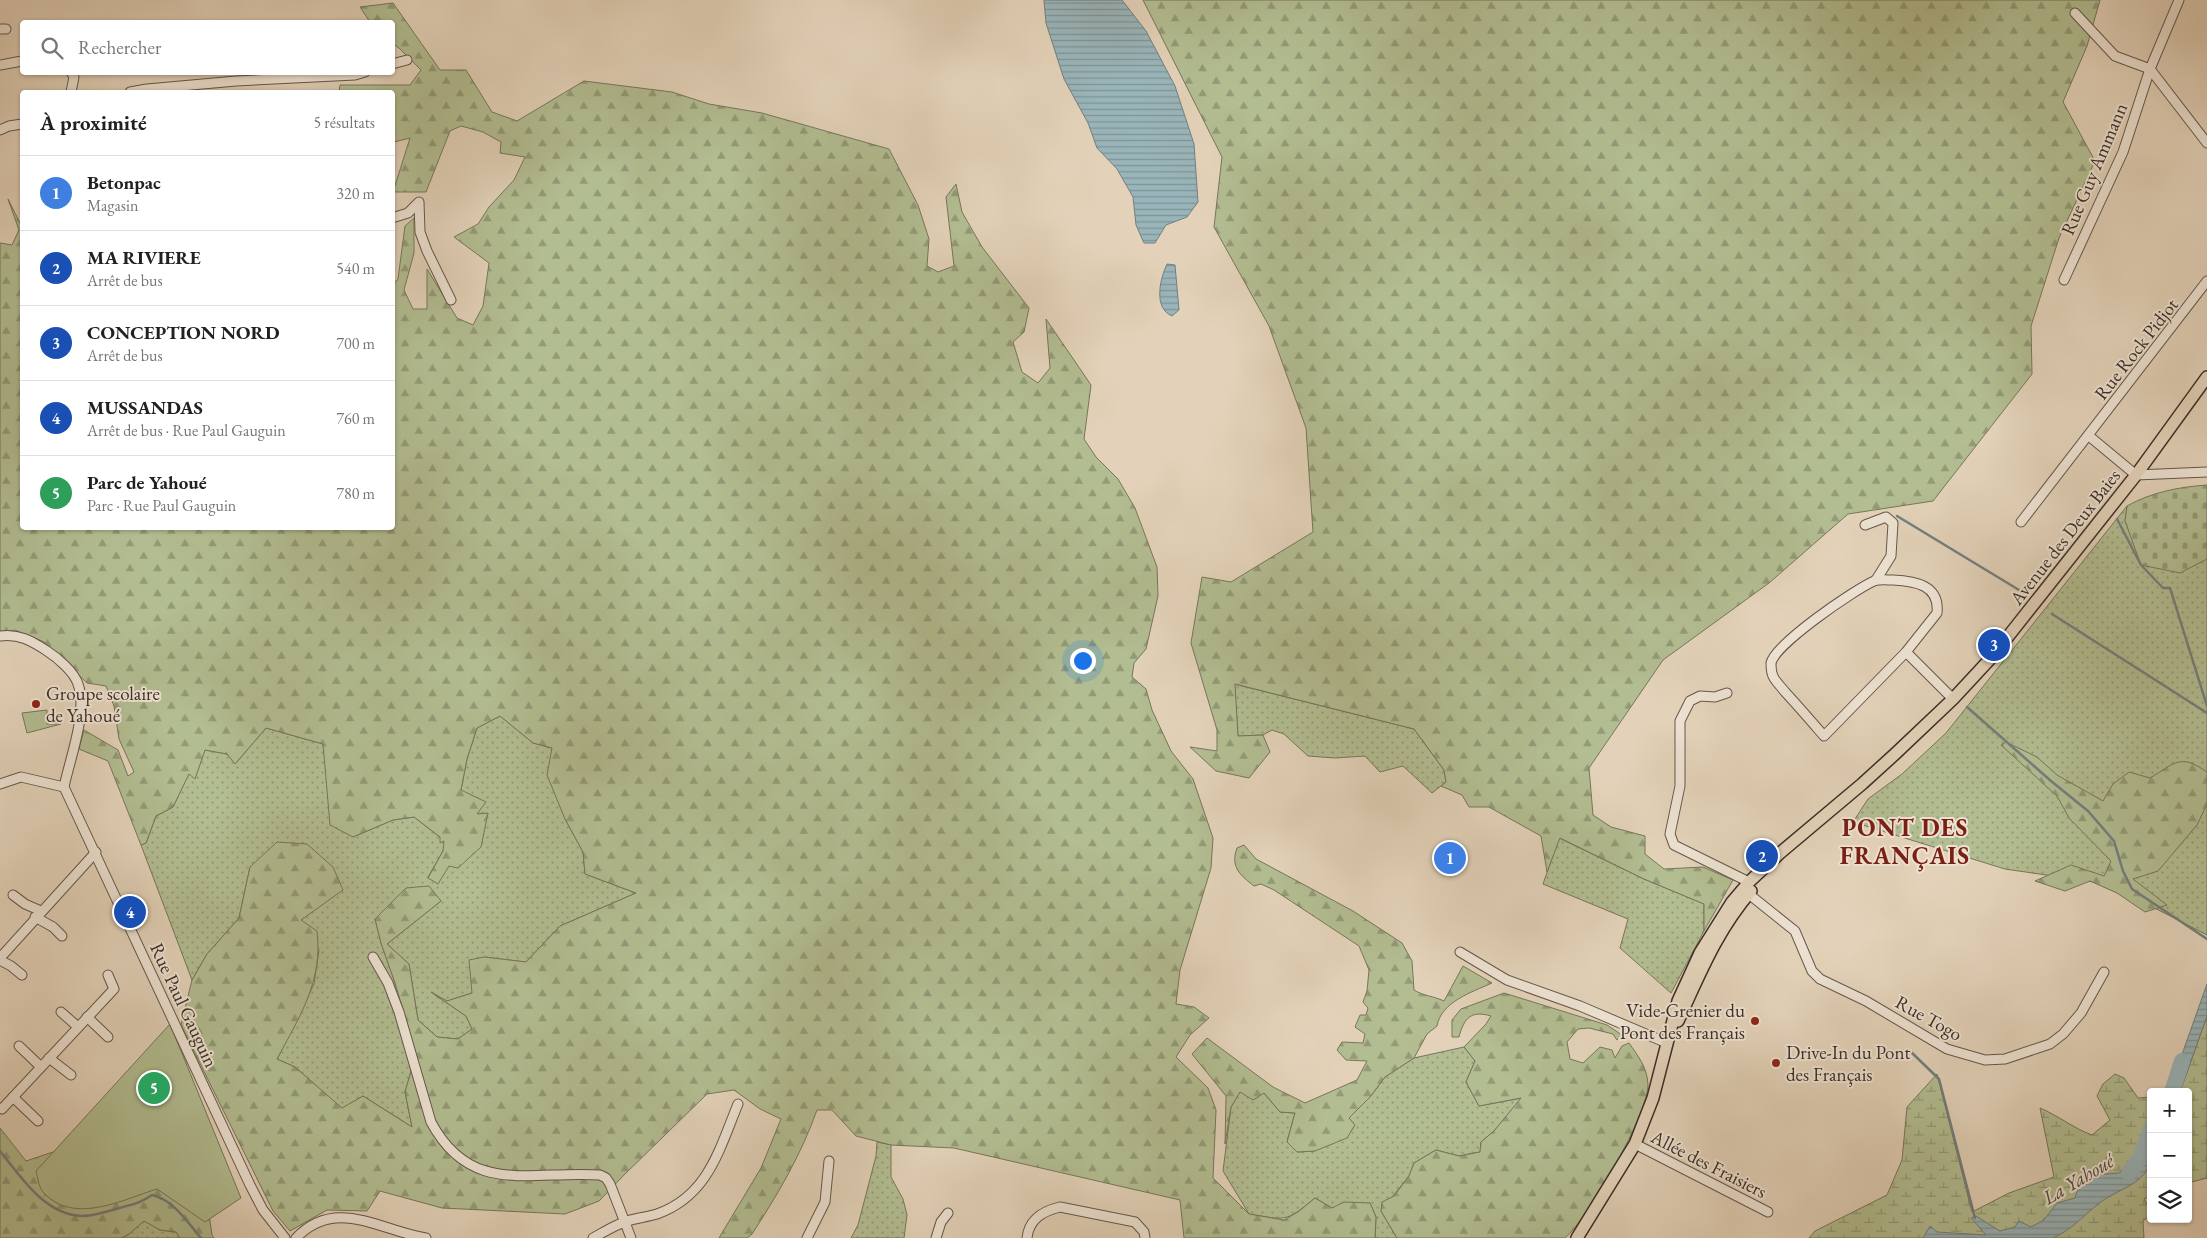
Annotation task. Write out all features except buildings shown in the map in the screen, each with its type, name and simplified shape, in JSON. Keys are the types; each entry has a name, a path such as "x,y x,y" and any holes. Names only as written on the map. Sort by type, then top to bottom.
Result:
{"main road":[{"name":"Avenue des Deux Baies","path":"1578,1238 1584,1225 1635,1144 1653,1098 1678,1001 1700,953 1732,902 1953,700 1991,658 2136,475 2207,377"}],"street":[{"path":"2150,69 2179,0"},
{"path":"2075,13 2115,56 2150,69 2207,143"},
{"path":"395,63 407,60"},
{"path":"0,65 20,61"},
{"name":"Rue Guy Ammann","path":"2064,280 2123,152 2150,69"},
{"path":"71,90 73,75"},
{"path":"141,90 236,81 355,75"},
{"path":"0,130 20,124"},
{"path":"395,217 408,213 420,202 420,232 427,251 451,300"},
{"name":"Rue Rock Pidjot","path":"2021,522 2207,281"},
{"path":"2088,436 2136,475 2207,472"},
{"path":"1865,525 1882,517 1886,517 1893,524 1891,556 1876,580 1845,598 1778,651 1771,664 1773,677 1824,736 1906,652 1937,613 1938,605 1935,597 1919,583 1876,580"},
{"path":"0,636 10,635 38,644 55,656 78,683 81,699 80,718 64,787 21,777 0,784"},
{"path":"1906,652 1953,700"},
{"name":"Rue Togo","path":"1727,692 1715,697 1700,696 1690,701 1680,721 1680,786 1670,834 1674,845 1747,888 1795,931 1812,971 1820,979 1866,1001 1947,1049 1985,1060 2013,1057 2050,1044 2081,1013 2104,972"},
{"name":"Rue Paul Gauguin","path":"64,787 250,1185 263,1210 285,1238"},
{"path":"22,975 1,957 96,852"},
{"path":"13,894 62,936"},
{"path":"1460,952 1507,980 1580,1006 1667,1042"},
{"path":"373,957 388,983 399,1012 430,1122 438,1136 449,1148 466,1162 496,1175 600,1175 606,1178 610,1184 631,1238"},
{"path":"0,1108 13,1097 114,989 108,974"},
{"path":"61,1012 78,1027"},
{"path":"87,1017 108,1037"},
{"path":"19,1046 41,1067"},
{"path":"49,1058 71,1075"},
{"path":"13,1097 38,1121"},
{"path":"593,1238 626,1222 673,1207 698,1188 710,1169 738,1104"},
{"name":"Allée des Fraisiers","path":"1635,1144 1768,1212"},
{"path":"807,1238 824,1202 830,1161"},
{"path":"1027,1238 1035,1218 1060,1206 1135,1222 1144,1232 1145,1238"},
{"path":"936,1238 941,1222 948,1214"},
{"path":"296,1238 311,1225 320,1221 334,1218 351,1218 426,1238"}],"green space":[{"path":"1143,0 2100,0 2087,46 2063,102 2095,161 2059,238 2031,326 2032,374 1933,501 1848,514 1769,583 1663,660 1589,768 1593,815 1611,827 1645,836 1645,854 1664,869 1703,867 1733,880 1704,931 1704,904 1644,879 1560,838 1547,872 1541,836 1489,807 1469,807 1462,795 1441,786 1446,782 1444,770 1414,729 1235,684 1238,736 1263,735 1270,752 1249,778 1216,771 1190,747 1217,751 1217,730 1191,643 1202,577 1231,582 1313,532 1306,428 1269,326 1214,227 1222,157"},
{"path":"393,3 440,70 466,70 492,112 517,121 584,81 672,92 709,104 762,113 889,149 918,205 929,239 927,266 938,272 954,266 946,197 956,184 962,212 982,247 1029,308 1024,332 1013,342 1022,372 1038,383 1050,368 1046,319 1091,385 1084,439 1096,457 1118,479 1135,508 1157,567 1158,596 1146,649 1134,663 1132,677 1146,689 1152,710 1171,751 1193,779 1213,838 1211,868 1180,970 1176,1004 1194,1007 1209,1018 1190,1035 1176,1057 1208,1088 1216,1110 1213,1178 1249,1214 1284,1220 1298,1212 1315,1198 1332,1208 1344,1202 1370,1203 1376,1217 1375,1238 1184,1238 1180,1200 954,1148 891,1145 856,1136 832,1110 817,1110 804,1143 788,1174 752,1234 747,1238 719,1238 761,1168 781,1119 760,1109 734,1090 707,1094 599,1201 565,1214 442,1208 380,1191 367,1211 327,1210 290,1231 273,1211 181,1025 192,980 207,954 239,918 250,867 277,842 307,844 333,867 343,890 301,920 317,931 317,966 308,998 277,1059 295,1067 342,1108 363,1096 412,1127 405,1092 416,1054 375,919 406,888 429,886 441,901 387,944 409,964 418,1020 437,1037 458,1039 472,1029 466,1016 431,992 447,1001 472,993 469,960 484,957 526,962 560,926 636,893 585,874 583,852 565,819 547,775 552,748 533,743 500,716 477,728 467,759 461,790 486,802 477,814 488,813 481,847 458,868 449,866 438,884 428,878 443,851 444,841 440,843 440,837 414,817 393,820 353,837 330,825 323,744 266,728 235,764 227,754 205,750 195,779 189,774 173,807 156,816 146,843 141,845 108,761 79,749 84,730 118,750 128,776 134,772 119,739 114,706 106,686 87,683 44,642 15,630 0,633 0,243 12,245 19,230 8,199 20,223 20,530 395,530 395,282 398,279 405,226 414,218 414,253 404,290 413,309 427,309 427,269 457,318 473,325 483,306 489,263 454,237 478,224 489,207 514,180 525,157 500,153 501,142 483,132 461,126 450,131 426,192 395,192 395,186 410,138 395,142 395,90 339,90 340,85 410,85 421,70 395,45 395,20 369,20 360,7"},
{"path":"2207,485 2207,559 2180,573 2141,565 2125,521 2127,506 2146,497 2166,491"},
{"path":"2127,506 2125,521 2207,559 2207,935 2108,884 2005,869 1853,822 1868,799 1902,774 1946,733"},
{"path":"1234,684 1414,729 1444,770 1446,782 1432,793 1403,766 1380,772 1365,756 1335,758 1308,756 1284,734 1272,730 1263,735 1238,736"},
{"path":"47,710 47,724 61,724 27,733 22,713"},
{"path":"500,716 533,743 552,748 565,819 583,852 585,874 636,893 560,926 526,962 484,957 472,993 447,1001 435,995 466,1016 472,1029 458,1039 437,1037 418,1020 409,964 387,944 441,901 375,919 416,1054 405,1092 412,1127 363,1096 342,1109 295,1067 277,1059 314,984 319,950 301,920 342,890 250,867 239,918 207,954 192,980 141,845 146,843 156,816 173,807 189,773 195,778 205,750 227,754 236,763 266,728 323,744 327,773 353,837 393,820 414,817 445,841 443,851 428,877 449,866 488,814 477,814 461,790 467,759 477,728"},
{"path":"2006,742 2037,757 2057,775 2103,801 2113,784 2129,772 2150,778 2172,764 2184,762 2198,766 2207,772 2207,804 2197,825 2158,871 2133,879 2167,905 2145,912 2117,893 2090,881 2065,891 2035,881 2071,865 2104,876 2111,861 2069,818 2057,796 2001,745"},
{"path":"1559,838 1644,879 1704,904 1704,931 1671,993 1620,948 1628,919 1543,884"},
{"path":"1244,845 1256,859 1353,911 1402,943 1412,961 1414,990 1421,994 1444,1001 1463,966 1492,983 1458,999 1444,1010 1437,1026 1427,1034 1414,1058 1385,1077 1370,1097 1349,1118 1355,1125 1347,1138 1315,1151 1297,1152 1287,1142 1295,1113 1280,1112 1264,1093 1253,1100 1240,1092 1231,1107 1225,1144 1226,1096 1192,1054 1207,1038 1273,1087 1305,1103 1357,1080 1367,1061 1346,1060 1337,1050 1342,1042 1363,1043 1365,1034 1355,1027 1360,1015 1366,1015 1368,1008 1363,1002 1367,991 1369,970 1359,946 1274,890 1261,884 1254,886 1244,878 1236,865 1235,855 1237,848"},
{"path":"1504,993 1607,1025 1622,1035 1617,1040 1613,1034 1589,1028 1578,1029 1567,1042 1570,1059 1583,1063 1600,1047 1612,1050 1615,1058 1622,1046 1629,1043 1642,1062 1648,1084 1646,1098 1639,1118 1602,1189 1565,1238 1397,1238 1381,1211 1382,1202 1394,1196 1409,1176 1414,1163 1436,1150 1459,1156 1480,1152 1481,1142 1494,1131 1521,1098 1479,1106 1466,1082 1475,1061 1464,1047 1491,1016 1478,1014 1469,1017 1463,1025 1459,1037 1452,1037 1452,1020 1461,1009"},
{"path":"2207,1016 2207,1178 2192,1182 2192,1088 2181,1088"},
{"path":"170,1024 241,1198 205,1222 157,1189 114,1204 84,1209 69,1207 56,1202 42,1191 36,1171"},
{"path":"1464,1047 1475,1061 1466,1082 1479,1106 1522,1098 1494,1131 1481,1142 1480,1152 1459,1156 1436,1150 1414,1163 1409,1176 1381,1211 1397,1238 1375,1238 1376,1217 1370,1203 1332,1208 1315,1198 1291,1216 1285,1218 1271,1218 1249,1214 1223,1171 1231,1107 1240,1092 1264,1093 1280,1112 1295,1113 1287,1142 1297,1152 1315,1151 1370,1097 1385,1077 1414,1058"},
{"path":"1937,1074 1972,1212 2009,1193 2054,1177 2040,1108 2092,1135 2110,1120 2097,1096 2103,1084 2115,1074 2124,1078 2138,1098 2147,1097 2147,1198 2144,1199 2147,1204 2147,1218 2143,1221 2144,1238 1809,1238 1815,1231 1887,1195 1902,1160 1907,1107"},
{"path":"0,1128 26,1161 53,1152 162,1183 208,1207 214,1238 180,1238 176,1232 160,1230 144,1221 129,1234 121,1238 0,1238"},
{"path":"877,1142 891,1145 891,1177 903,1199 907,1215 904,1238 851,1238 858,1225 876,1156"},
{"path":"144,1220 160,1230 176,1232 180,1238 121,1238 129,1234"}],"water":[{"path":"1044,0 1122,0 1146,31 1175,86 1194,144 1198,202 1187,217 1166,225 1155,243 1144,243 1136,225 1133,197 1117,169 1097,148 1088,123 1064,79 1046,23"},
{"path":"1167,264 1175,265 1179,310 1172,316 1162,307 1160,300 1160,285"},
{"path":"2207,984 2207,1016 2181,1088 2176,1088 2174,1077"},
{"path":"2147,1147 2147,1169 2140,1178 2105,1199 2074,1225 2053,1238 1923,1238 1930,1226 1937,1232 1986,1235 1971,1218 1976,1216 2000,1231 2015,1227 2019,1221 2031,1227 2044,1220 2057,1203 2075,1198 2081,1180 2095,1175 2119,1173 2144,1154"}],"waterway":[{"path":"1897,516 2024,593"},
{"path":"2117,519 2141,565 2163,588 2170,588 2207,706"},
{"path":"2052,614 2207,713"},
{"path":"1967,707 2088,811 2114,841 2123,871 2132,889 2207,939"},
{"path":"1909,1050 1939,1079 1975,1218"},
{"name":"La Yahoué","path":"2173,1088 2182,1061"},
{"name":"La Yahoué","path":"2129,1173 2141,1157 2149,1133"},
{"path":"0,1151 25,1183 45,1202 57,1209 69,1214 91,1215 134,1204 152,1195 173,1207 201,1238"}],"place":[{"name":"CONCEPTION NORD","path":"1994,645"},
{"name":"Groupe scolaire de Yahoué","path":"36,704"},
{"name":"MA RIVIERE","path":"1762,856"},
{"name":"Betonpac","path":"1450,858"},
{"name":"MUSSANDAS","path":"130,912"},
{"name":"Vide-Grenier du Pont des Français","path":"1755,1021"},
{"name":"Drive-In du Pont des Français","path":"1776,1063"},
{"name":"Parc de Yahoué","path":"154,1088"}],"district":[{"name":"PONT DES FRANÇAIS","path":"1905,841"}]}
